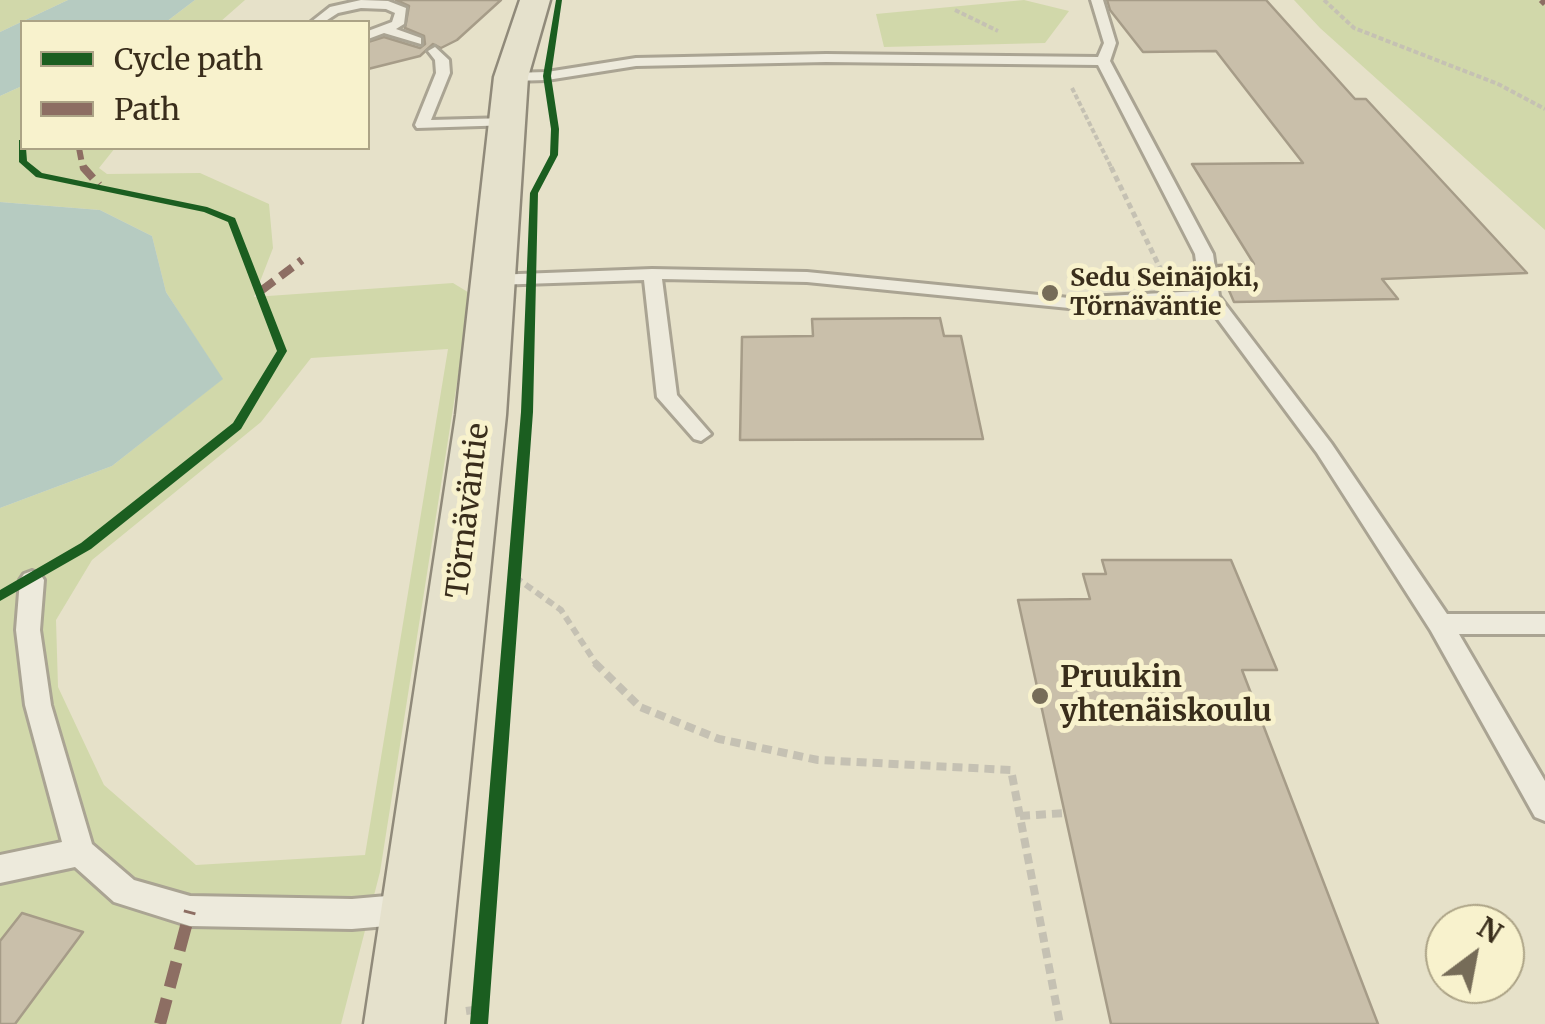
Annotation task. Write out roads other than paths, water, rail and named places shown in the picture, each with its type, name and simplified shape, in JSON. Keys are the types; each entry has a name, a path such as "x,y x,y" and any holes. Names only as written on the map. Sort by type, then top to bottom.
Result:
{"main road":[{"name":"Törnäväntie","path":"404,1024 481,416 510,99 535,0"}],"lane":[{"path":"1097,0 1110,43 1103,61 1204,254 1210,296 1324,448 1440,624 1545,808"},
{"path":"320,20 334,10 362,2 388,5 402,12 403,18 387,30 370,34"},
{"path":"387,30 416,42"},
{"path":"435,50 442,60 443,74 422,126 510,99 548,76 636,62 826,58 1103,61"},
{"path":"493,280 652,274 807,277 1069,302 1210,296"},
{"path":"652,274 667,396 701,434"},
{"path":"32,580 28,630 38,706 80,852 125,892 190,911 352,914 418,908"},
{"path":"1440,624 1545,624"},
{"path":"0,869 80,852"}],"place":[{"name":"Sedu Seinäjoki, Törnäväntie","path":"1050,293"},
{"name":"Pruukin yhtenäiskoulu","path":"1040,696"}]}
